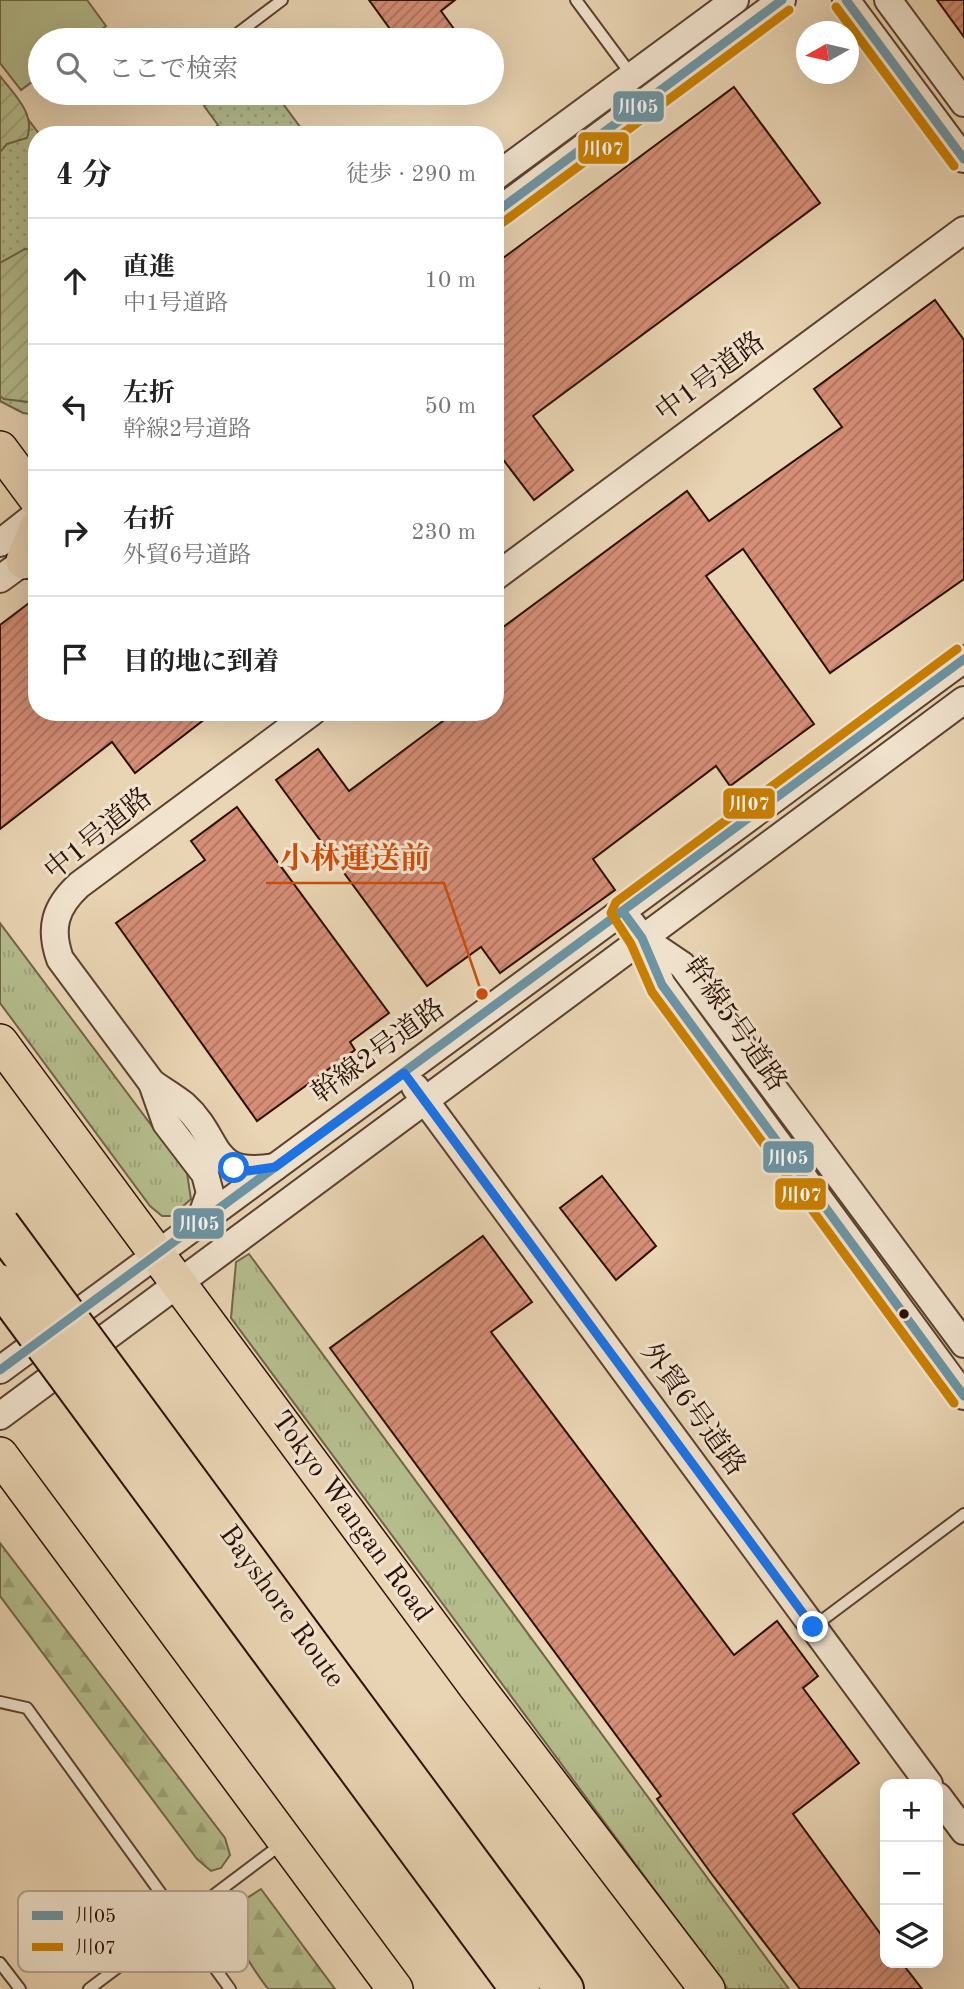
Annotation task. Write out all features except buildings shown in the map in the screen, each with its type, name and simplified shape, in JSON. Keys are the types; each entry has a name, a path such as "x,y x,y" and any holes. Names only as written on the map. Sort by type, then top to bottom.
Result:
{"highway":[{"path":"0,449 28,487"},
{"path":"15,559 28,541"},
{"name":"Tokyo Wangan Road","path":"0,1042 476,1686 707,1989"},
{"name":"Bayshore Route","path":"0,1225 520,1989"},
{"name":"Bayshore Route","path":"0,1284 298,1660 564,1989"},
{"path":"0,1455 395,1989"}],"street":[{"path":"504,170 735,0"},
{"path":"504,206 782,0"},
{"path":"846,0 964,159"},
{"path":"887,0 964,103"},
{"name":"中1号道路","path":"504,570 964,230"},
{"path":"15,559 28,532"},
{"name":"幹線2号道路","path":"0,1370 964,659"},
{"path":"0,1416 642,937 964,701"},
{"name":"中1号道路","path":"199,1223 208,1206 209,1184 166,1123 152,1083 60,959 53,932 59,908 79,885 300,721"},
{"path":"623,912 642,937"},
{"name":"幹線5号道路","path":"642,937 682,965 964,1344"},
{"name":"幹線5号道路","path":"642,937 662,985 964,1396"},
{"name":"外貿6号道路","path":"404,1073 925,1779"},
{"name":"中1号道路","path":"152,1083 185,1106 229,1165 248,1171 275,1167"},
{"path":"943,1803 964,1831"}],"lane":[{"path":"245,28 282,0"},
{"path":"576,0 633,77"},
{"path":"813,1627 964,1514"},
{"path":"0,1702 27,1708 158,1891"},
{"path":"219,1891 285,1841"},
{"path":"0,1963 19,1989"},
{"path":"89,1989 112,1972"},
{"path":"218,1972 230,1989"}],"green space":[{"path":"0,0 87,0 106,26 28,28 28,85 21,90 0,63"},
{"path":"0,76 22,105 29,126 27,138 7,144 0,152"},
{"path":"0,82 33,126 28,126 28,414 0,401"},
{"path":"284,105 299,126 217,126 204,106"},
{"path":"28,249 28,402 4,399 0,396 0,263"},
{"path":"0,923 187,1173 191,1199 172,1216 162,1216 150,1206 0,1003"},
{"path":"249,1254 789,1989 728,1989 231,1318 236,1262"},
{"path":"0,1543 225,1838 230,1855 221,1868 211,1871 197,1859 0,1596"},
{"path":"261,1889 335,1989 268,1989 248,1960 248,1897"}],"transit line":[{"name":"川05","path":"504,206 782,0"},
{"name":"川05","path":"846,0 964,159"},
{"name":"川07","path":"836,7 954,166"},
{"name":"川07","path":"504,222 789,10"},
{"name":"川07","path":"954,1403 652,992 631,944 611,913 616,902 957,649"},
{"name":"川05","path":"0,1370 964,659"},
{"name":"川05","path":"623,912 642,938 662,985 964,1396"}],"place":[{"name":"小林運送前","path":"482,994"}],"route":[{"path":"234,1168 248,1171 275,1167 404,1073 813,1627"}]}
